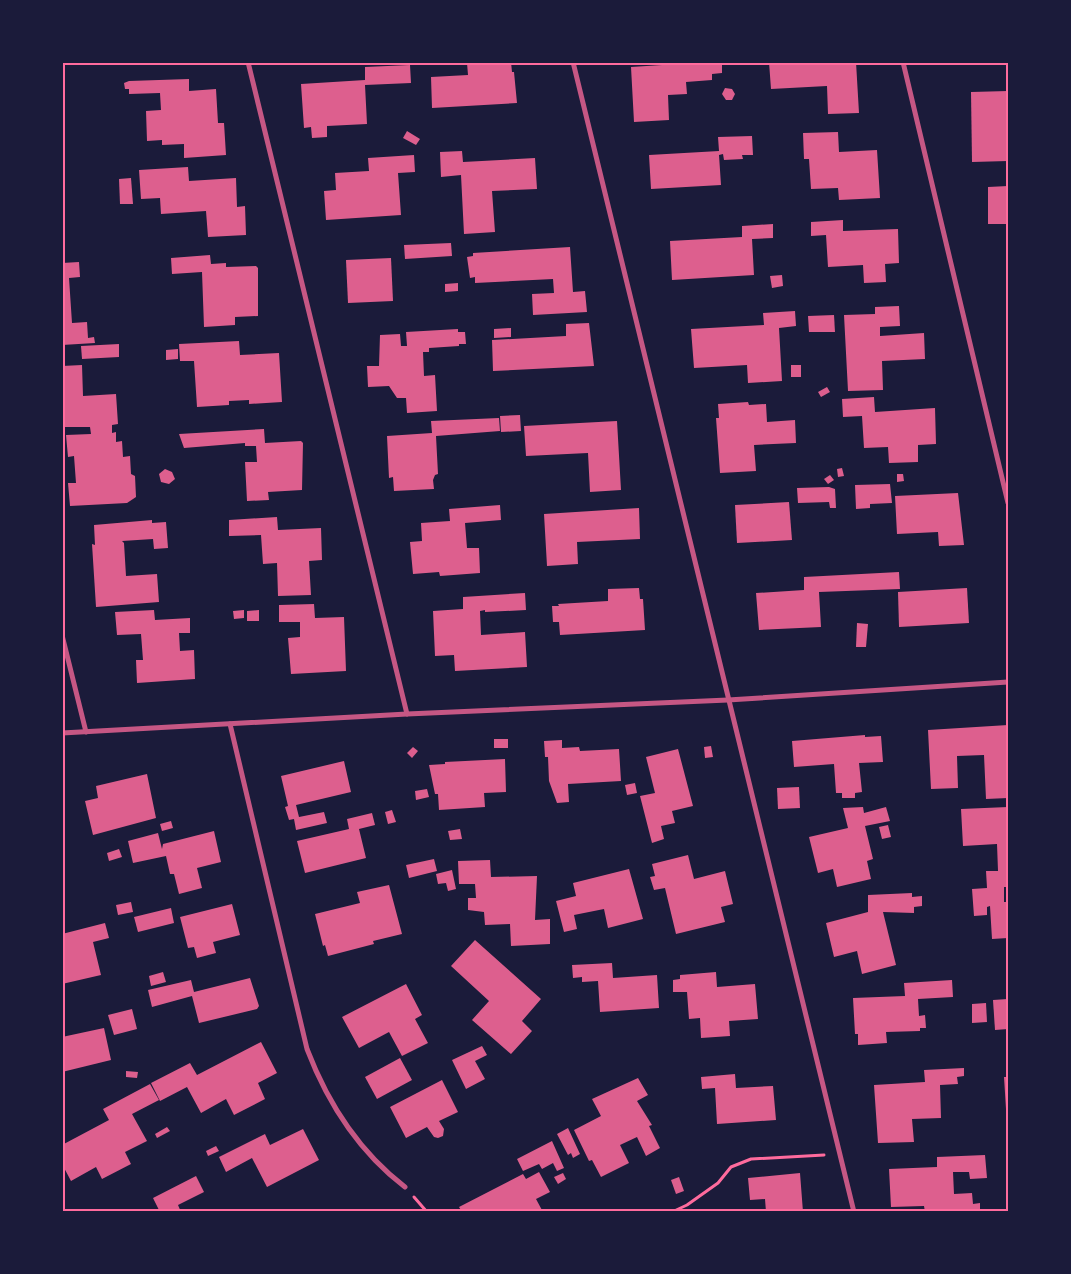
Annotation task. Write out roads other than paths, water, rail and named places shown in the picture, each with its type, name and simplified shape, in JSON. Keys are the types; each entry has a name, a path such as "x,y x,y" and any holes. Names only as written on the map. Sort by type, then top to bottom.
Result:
{"street":[{"path":"248,62 407,714"},
{"path":"573,62 854,1212"},
{"path":"903,62 1008,502"},
{"path":"62,635 86,732"},
{"path":"62,733 407,714 728,700 1008,682"},
{"path":"230,724 307,1049 320,1083 361,1147 387,1174 405,1187"}]}
